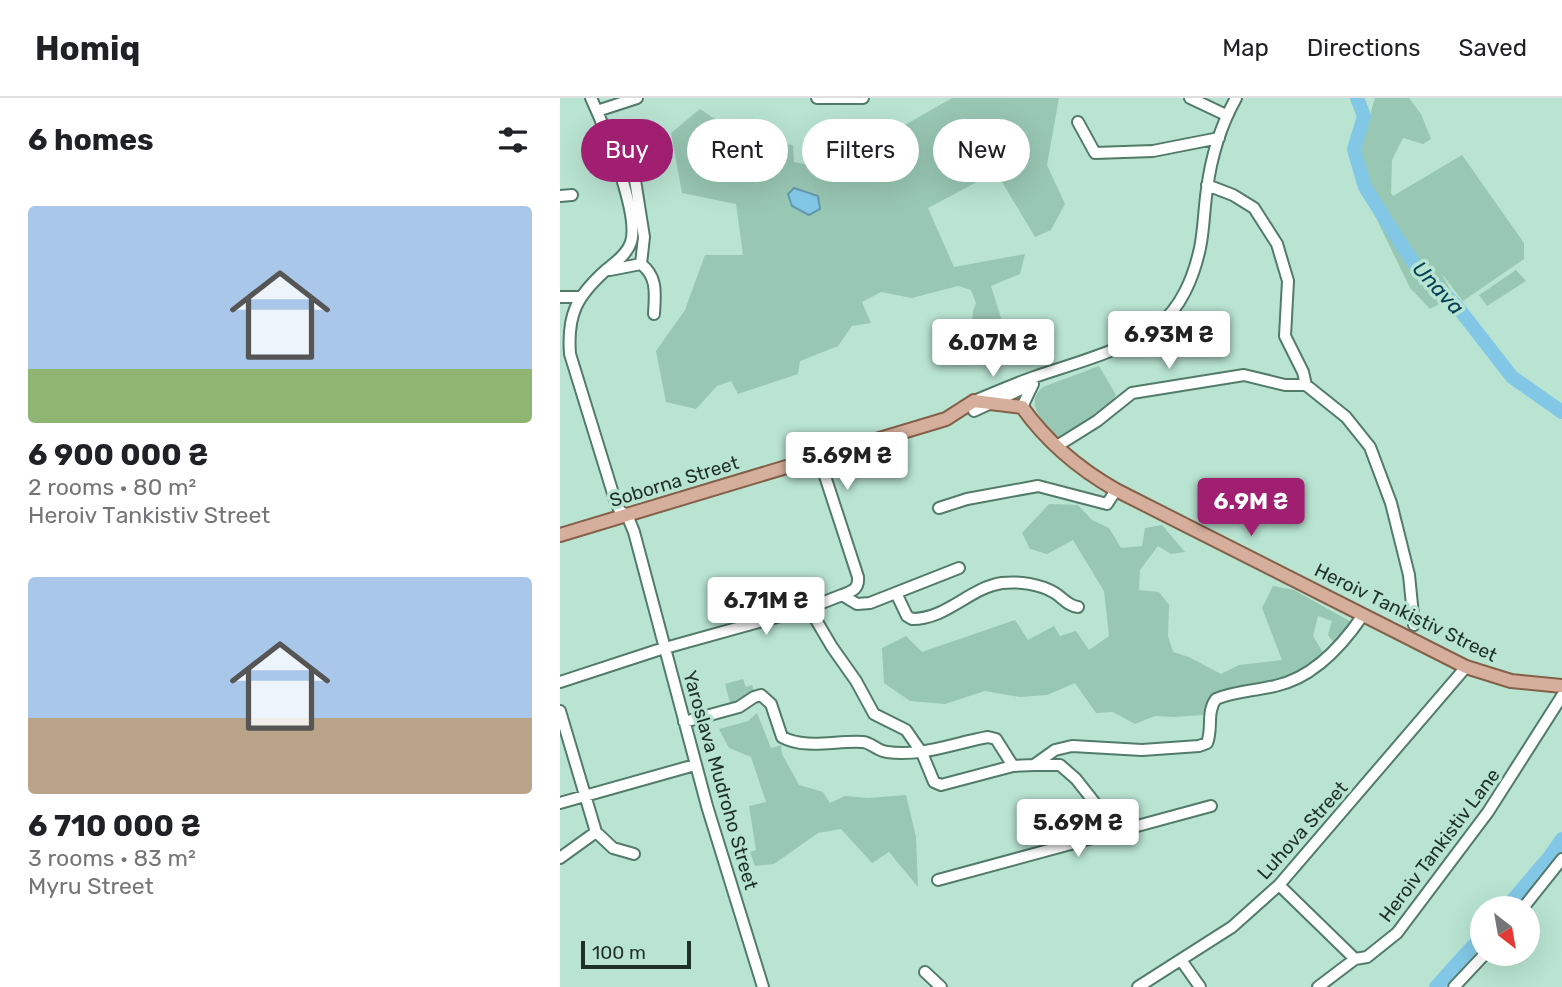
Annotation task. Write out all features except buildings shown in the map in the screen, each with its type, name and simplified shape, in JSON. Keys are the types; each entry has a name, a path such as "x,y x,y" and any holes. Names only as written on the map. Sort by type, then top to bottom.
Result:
{"main road":[{"name":"Heroiv Тankistiv Street","path":"974,406 994,404 1026,412 1069,460 1116,490 1466,667 1511,681 1562,685"},
{"name":"Soborna Street","path":"560,535 946,419 974,406"}],"street":[{"path":"560,297 579,297 626,252 631,243 633,226 626,193 591,98"},
{"path":"597,111 637,98"},
{"path":"817,98 863,98"},
{"path":"1190,98 1226,115"},
{"name":"Soborna Street","path":"974,406 1051,371 1129,342 1158,325 1177,305 1186,289 1200,248 1207,185 1226,115 1236,98"},
{"path":"1078,122 1095,153 1153,151 1219,138"},
{"path":"635,182 645,237 641,264"},
{"path":"1207,185 1233,195 1254,208 1277,244 1288,281 1285,336 1303,372 1306,385 1346,417 1370,447 1391,503 1409,575 1414,625"},
{"path":"604,272 641,264"},
{"path":"641,264 653,277 655,284 654,314"},
{"name":"Yaroslava Mudroho Street","path":"579,297 565,356 615,500 620,511 627,515 642,558 695,765 763,987"},
{"path":"994,404 1033,384 1051,371"},
{"path":"994,404 996,394 1051,371"},
{"path":"1057,446 1097,421 1132,393 1244,375 1285,385 1306,385"},
{"path":"1026,412 1033,384"},
{"path":"560,682 666,648 809,608 855,590 859,584 858,577 824,473 816,458"},
{"path":"939,508 967,499 1038,486 1107,504 1116,490"},
{"path":"842,595 850,601 863,604 959,568"},
{"path":"896,593 907,616 912,619 940,615 985,589 1001,583 1032,584 1048,589 1072,606 1078,607"},
{"path":"809,608 874,714 906,730 922,753 934,782 941,785 1013,766 1060,765 1076,779 1117,831"},
{"path":"1034,765 1055,750 1072,746 1142,750 1199,746 1207,743 1211,707 1216,699 1248,690 1273,687 1296,679 1320,664 1338,647 1363,615"},
{"name":"Luhova Street","path":"1138,987 1232,927 1279,885 1466,667"},
{"path":"684,722 739,707 754,696 761,695 771,704 782,737 787,739 807,744 866,742 885,752 922,753 988,737 996,739 1013,766"},
{"name":"Heroiv Tankistiv Lane","path":"1318,987 1355,959 1367,957 1406,923 1489,812 1562,696"},
{"path":"560,711 596,832 612,848 634,855"},
{"path":"560,803 695,765"},
{"path":"938,880 1211,806"},
{"path":"560,858 596,832"},
{"path":"1533,896 1562,859"},
{"path":"1279,885 1355,959"},
{"path":"1181,960 1200,987"},
{"path":"1454,987 1474,966"},
{"path":"925,972 941,987"}],"green space":[{"path":"952,98 1059,98 1047,165 1065,204 1051,230 1035,237 1002,182 1030,182 1030,119 933,119 933,182 977,182 928,208 954,267 1025,254 1020,274 991,286 1005,331 987,338 972,325 976,303 971,290 958,286 912,298 881,292 862,302 871,323 852,326 838,346 800,361 798,374 738,394 731,381 717,386 696,409 666,402 656,351 685,310 705,255 743,255 736,204 682,193 673,131 687,120 687,182 788,182 788,144 793,145 794,162 802,164 802,182 919,182 919,119 915,119"},
{"path":"1375,98 1409,98 1421,114 1431,139 1423,144 1403,138 1392,160 1393,196 1462,155 1524,243 1524,259 1463,301 1441,273 1454,296 1430,309 1410,288 1367,199 1361,147"},
{"path":"700,109 715,119 688,119"},
{"path":"1516,270 1526,281 1487,306 1479,295"},
{"path":"1099,366 1116,395 1106,410 1061,440 1039,415 1035,401 1037,394 1043,387"},
{"path":"1049,504 1078,505 1092,520 1109,528 1121,548 1142,546 1145,528 1162,525 1185,552 1171,554 1158,546 1140,570 1139,590 1159,592 1169,605 1168,636 1173,652 1189,657 1221,674 1239,665 1282,660 1262,608 1273,586 1294,590 1353,623 1335,644 1328,635 1332,621 1318,616 1313,636 1324,654 1300,672 1271,682 1215,692 1203,715 1155,716 1135,724 1113,712 1096,713 1075,683 1047,695 1020,697 985,691 945,704 910,701 884,683 882,648 906,636 922,652 1015,620 1028,640 1054,626 1060,636 1076,631 1089,650 1109,636 1104,591 1073,540 1047,554 1030,549 1022,533"},
{"path":"743,679 746,687 752,685 754,691 737,702 730,703 725,684"},
{"path":"757,713 771,748 781,745 782,754 799,785 823,792 830,803 845,796 868,798 906,795 916,837 918,887 889,852 872,863 841,829 818,833 774,864 755,866 750,852 756,850 749,806 766,802 751,757 729,748 719,729 748,721"}],"water":[{"path":"794,188 818,196 820,209 809,215 792,206 788,194"}],"waterway":[{"name":"Unava","path":"1357,98 1364,116 1354,149 1365,187 1392,230 1417,268 1456,305 1512,377 1562,412"},
{"name":"Unava","path":"1516,896 1562,839"},
{"name":"Unava","path":"1436,987 1470,949"}]}
